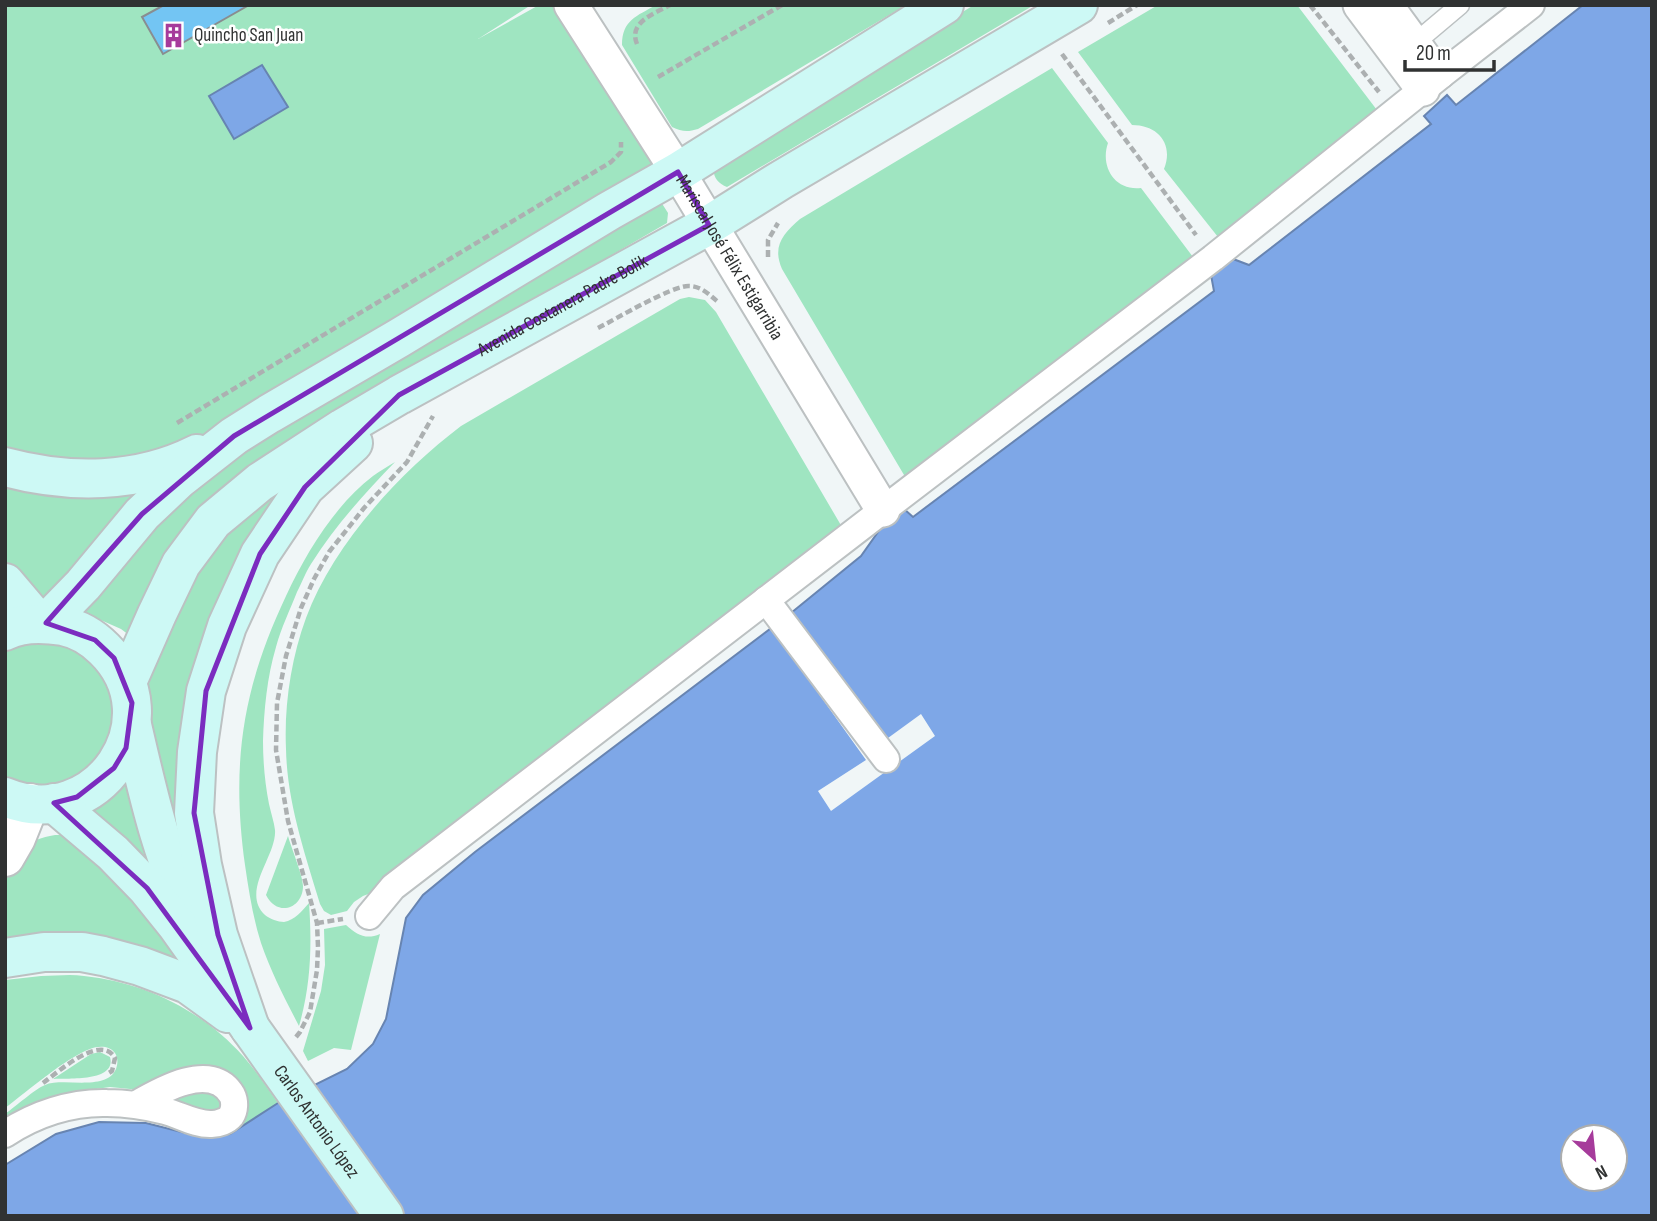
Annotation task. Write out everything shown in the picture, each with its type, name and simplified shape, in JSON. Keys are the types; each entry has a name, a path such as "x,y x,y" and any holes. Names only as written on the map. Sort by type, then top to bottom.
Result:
{"main road":[{"path":"30,626 83,585 142,514 178,480 234,436 608,211 678,172 944,5"},
{"name":"Avenida Costanera Padre Bolik","path":"127,682 181,564 213,521 260,482 343,428 411,407 805,166 1091,15"},
{"path":"250,1028 218,935 202,865 194,813 197,752 206,691 227,626 260,554 305,487 355,442 411,407"},
{"path":"5,467 35,475 73,480 117,477 155,471 234,436"},
{"path":"5,583 30,626"},
{"path":"30,626 72,628 95,640 114,658 127,682 132,703 132,725 155,823 171,870 186,907 250,1028"},
{"path":"30,801 77,797 97,785 114,768 126,748 132,725"},
{"path":"30,801 113,853 147,888 250,1028"},
{"path":"5,958 44,952 82,952 139,966 188,984 250,1028"},
{"name":"Carlos Antonio López","path":"250,1028 287,1057 384,1216"}],"street":[{"path":"1360,5 1407,49"},
{"path":"1390,5 1407,49 1433,90"},
{"path":"369,916 393,887 766,600 887,514 1394,112 1433,90 1531,5"},
{"name":"Mariscal José Félix Estigarribia","path":"584,10 709,225 887,514"},
{"path":"766,600 886,760"},
{"path":"5,857 16,838 30,801"},
{"path":"5,1134 35,1117 66,1107 104,1102 135,1105"}],"lane":[{"path":"1407,49 1460,5"}],"path":[{"path":"641,50 635,41 636,27 670,5"},
{"path":"657,78 782,5"},
{"path":"1091,15 1137,5"},
{"path":"1310,5 1394,112"},
{"path":"1060,51 1213,258"},
{"path":"652,68 664,87"},
{"path":"170,426 611,162 621,152 622,139"},
{"path":"768,263 768,240 785,216"},
{"path":"595,330 672,289 690,286 705,290 718,301 725,313"},
{"path":"287,1057 310,1012 318,947 317,923 288,821 280,780 275,726 277,703 286,656 301,608 314,579 329,552 364,508 407,462 436,412 411,407"},
{"path":"57,1081 44,1082 81,1056 101,1049 108,1050 115,1058 112,1071 104,1076"}],"highlighted area":[{"path":"678,172 709,225 399,395 305,487 260,554 206,691 194,813 218,935 250,1028 147,888 54,803 77,797 114,768 126,748 132,703 114,658 95,640 46,623 142,514 234,436"}],"green space":[{"path":"5,5 531,5 478,39 539,5 571,5 678,172 187,459 5,467"},
{"path":"656,5 906,5 698,129 682,131 672,127 622,45 628,24"},
{"path":"974,5 1034,5 727,187 717,180 714,174 715,162"},
{"path":"1158,5 1297,5 1380,114 1218,237 1164,169 1167,152 1162,138 1149,128 1132,125 1078,52"},
{"path":"1052,68 1108,143 1106,160 1111,175 1123,185 1141,188 1193,257 907,480 782,269 778,254 781,241 800,219"},
{"path":"661,202 668,213 667,223 269,456 133,638 121,629 83,611 159,517 204,475"},
{"path":"689,297 705,300 716,312 842,527 445,829 393,874 379,890 363,896 347,911 331,915 324,911 308,866 293,808 287,769 286,716 296,650 306,618 333,564 370,512 392,488 461,426 680,299"},
{"path":"395,462 340,523 309,567 280,633 268,682 263,757 275,830 256,895 258,906 265,915 282,922 295,917 309,903 310,965 299,1026 265,954 252,905 245,865 239,793 244,727 259,663 271,630 303,563 346,501 373,476"},
{"path":"295,464 253,548 178,871 155,783 148,703 150,666 175,586"},
{"path":"5,475 148,483 46,598 34,593 5,566"},
{"path":"19,635 98,654 122,732 68,791 5,787 5,642"},
{"path":"125,777 159,885 83,815"},
{"path":"55,835 67,835 80,840 201,978 5,949 5,870 31,842"},
{"path":"288,836 303,886 299,900 294,905 283,908 271,902 266,895"},
{"path":"346,925 362,936 380,934 351,1050 334,1048 308,1061 303,1051 321,991 325,965 324,929"},
{"path":"79,975 106,979 171,1001 210,1025 227,1040 248,1062 278,1103 230,1134 219,1135 233,1092 150,1091 110,1087 58,1097 5,1124 5,1114 41,1087 53,1083 103,1080 111,1076 117,1067 117,1057 113,1050 103,1047 90,1049 58,1068 5,1108 5,980"},
{"path":"100,1052 110,1057 110,1065 106,1071 90,1077 53,1079 91,1054"},
{"path":"210,1083 229,1112 166,1108 177,1086"}],"water":[{"path":"1583,5 1652,5 1652,1216 5,1216 5,1165 56,1134 99,1122 146,1123 201,1137 230,1134 278,1103 347,1069 373,1044 386,1019 406,918 423,895 475,852 791,613 861,556 883,525 904,509 913,517 1214,291 1211,275 1233,259 1249,265 1431,124 1424,116 1447,95 1456,105"},
{"path":"262,65 288,107 234,139 209,96"}],"pier":[{"path":"791,613 888,738 921,714 935,736 831,811 818,791 866,760 771,627"}],"building":[{"name":"Quincho San Juan","path":"164,5 249,5 163,54 142,17"}],"place":[{"name":"Quincho San Juan","path":"174,35"}]}
